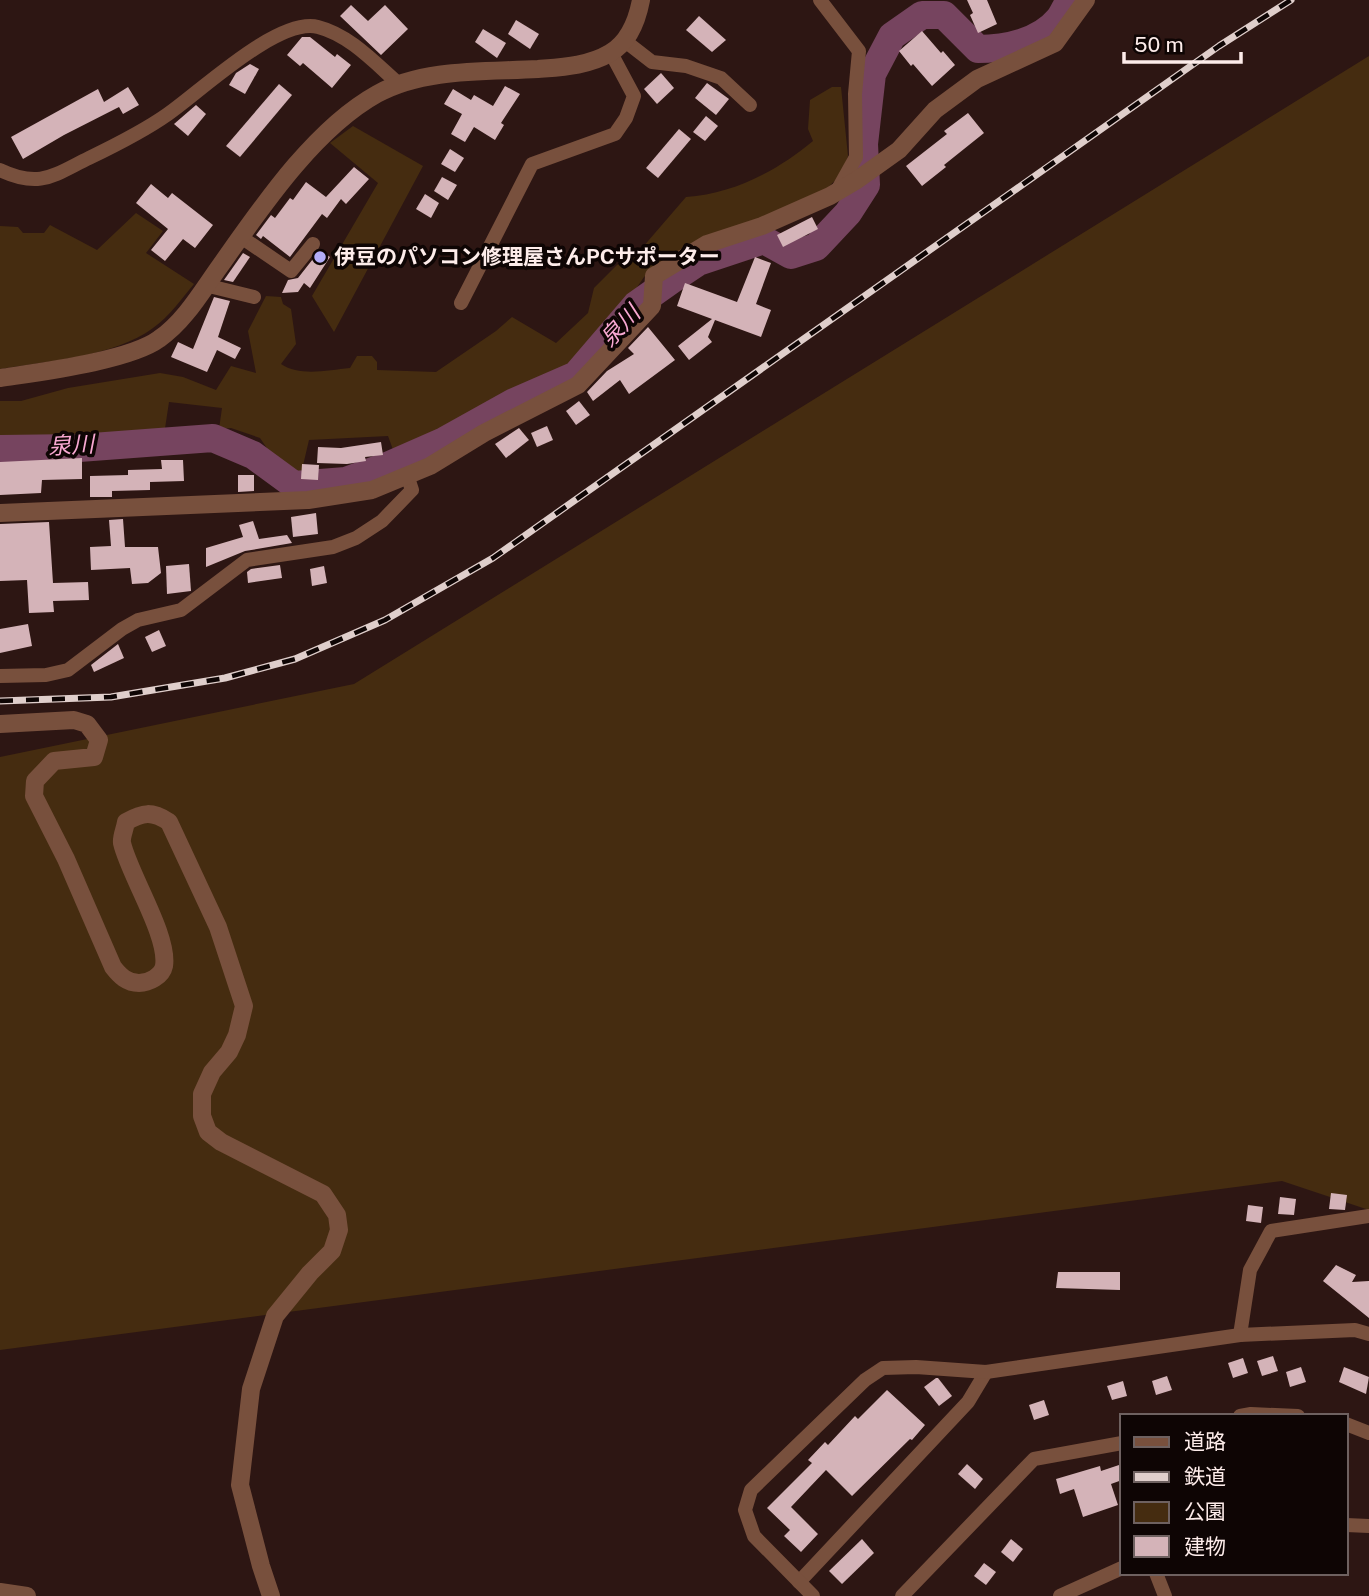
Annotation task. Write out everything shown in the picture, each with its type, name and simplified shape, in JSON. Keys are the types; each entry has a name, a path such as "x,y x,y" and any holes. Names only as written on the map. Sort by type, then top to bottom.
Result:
{"street":[{"path":"0,378 93,361 158,340 183,316 241,237 312,148 334,125 379,93 433,76 565,67 592,62 618,47 635,22 641,0"},
{"path":"820,0 859,51 855,94 856,157 837,191"},
{"path":"0,513 308,500 372,490 430,466 484,433 578,385 652,306 654,276 707,244 762,226 857,180 899,150 935,110 977,79 1055,43 1086,0"},
{"path":"0,170 26,180 45,179 148,126 169,113 244,54 297,29 317,26 350,42 400,85"},
{"path":"618,47 652,62 686,66 721,78 750,105"},
{"path":"461,303 531,164 615,134 625,118 634,96 618,47"},
{"path":"241,237 291,271 313,244"},
{"path":"205,285 254,297"},
{"path":"0,676 46,675 68,670 138,620 181,610 247,561 333,547 356,538 382,521 412,490 407,475"},
{"path":"0,724 74,720 87,724 99,740 94,757 54,761 35,781 34,796 66,859 113,967 122,978 135,983 145,983 157,976 164,967 163,954 156,926 121,840 126,822 139,815 155,813 169,822 218,927 244,1006 237,1035 229,1052 212,1072 202,1094 202,1116 208,1132 221,1142 323,1194 337,1215 339,1230 332,1251 275,1316 251,1390 240,1485 271,1596"},
{"path":"1240,1335 1250,1270 1271,1231 1369,1216"},
{"path":"813,1596 754,1535 745,1510 751,1490 864,1380 883,1368 916,1367 986,1372 1240,1335 1355,1330 1369,1334"},
{"path":"799,1582 968,1402 986,1372"},
{"path":"1348,1425 1369,1433"},
{"path":"902,1596 1034,1459 1120,1443"},
{"path":"1348,1525 1369,1526"},
{"path":"1060,1596 1120,1569"},
{"path":"1157,1575 1166,1596"},
{"path":"0,1592 27,1596"}],"green space":[{"path":"1369,56 1369,1210 1282,1181 0,1350 0,757 354,684"},
{"path":"832,87 841,87 848,156 842,174 822,193 658,266 644,277 610,327 574,370 411,449 395,455 388,436 309,440 301,474 277,463 260,438 231,428 219,429 222,408 169,402 164,435 0,443 0,401 21,401 68,388 160,373 183,377 216,390 231,366 256,373 248,331 266,296 281,297 283,304 291,309 296,344 281,364 297,370 314,372 350,368 357,356 372,356 377,362 377,370 436,372 512,317 556,343 588,313 594,288 617,265 636,255 686,197 721,191 754,179 785,162 813,141 808,129 810,100"},
{"path":"353,126 423,166 334,332 312,296 378,183 330,143"},
{"path":"136,213 163,231 146,253 194,284 175,307 153,328 119,346 100,352 0,369 0,226 18,227 23,233 44,233 50,225 97,250"}],"building":[{"path":"967,0 987,0 997,24 978,33"},
{"path":"351,5 368,21 385,5 408,29 381,55 340,16"},
{"path":"699,16 726,40 712,52 686,30"},
{"path":"516,20 539,34 530,49 508,34"},
{"path":"483,29 506,43 497,58 475,42"},
{"path":"922,31 955,65 932,86 899,51"},
{"path":"302,37 310,37 335,57 337,54 351,65 332,88 303,63 300,66 287,55"},
{"path":"250,64 259,69 245,94 229,85 236,73"},
{"path":"661,73 674,88 657,104 644,89"},
{"path":"707,83 729,99 716,115 695,98"},
{"path":"279,84 292,95 240,157 226,146"},
{"path":"505,86 520,94 501,123 504,125 495,140 474,127 465,142 451,134 462,114 444,104 453,89 471,100 474,95 493,106"},
{"path":"128,87 139,105 123,114 119,107 23,159 11,137 98,89 104,102"},
{"path":"196,105 206,114 188,136 174,124"},
{"path":"968,113 984,133 922,186 906,166 947,134 944,131"},
{"path":"706,116 718,126 705,141 693,132"},
{"path":"679,129 691,139 658,178 646,168"},
{"path":"450,149 464,158 455,172 441,164"},
{"path":"354,167 369,179 346,204 341,199 327,218 322,214 290,257 263,236 261,239 256,235 271,215 275,218 290,198 293,200 306,182 326,197"},
{"path":"442,177 457,185 448,200 434,191"},
{"path":"151,184 168,198 172,193 213,225 195,248 183,239 165,261 151,250 168,229 136,203"},
{"path":"425,194 439,203 431,218 416,209"},
{"path":"812,217 818,229 783,247 777,235"},
{"path":"320,250 330,257 310,288 304,283 298,292 282,293 288,280 298,278"},
{"path":"243,253 250,257 233,282 224,280"},
{"path":"755,257 771,263 756,304 771,310 761,337 715,320 708,337 712,342 689,360 678,346 712,319 677,306 685,283 737,302"},
{"path":"214,297 230,301 218,337 241,348 235,359 217,350 207,372 171,357 178,342 193,349"},
{"path":"648,327 675,360 629,394 620,380 593,401 587,392 607,371 634,354 628,348"},
{"path":"579,401 590,415 576,425 566,411"},
{"path":"547,426 553,440 537,447 531,433"},
{"path":"519,428 529,440 506,458 495,444"},
{"path":"381,442 383,455 365,457 366,461 347,464 317,463 318,447 341,448"},
{"path":"82,458 82,479 42,480 41,493 0,495 0,462"},
{"path":"161,460 183,460 184,481 150,482 150,490 112,491 112,497 90,497 90,476 128,475 128,470 162,469"},
{"path":"302,464 319,465 318,480 301,479"},
{"path":"238,475 254,475 254,491 238,492"},
{"path":"316,513 318,534 293,537 291,517"},
{"path":"123,519 125,547 158,547 161,573 148,583 132,584 130,568 91,570 90,547 111,546 109,520"},
{"path":"253,521 259,539 287,535 292,543 245,551 206,567 206,548 243,537 239,525"},
{"path":"49,522 53,583 88,582 89,600 53,601 54,612 29,613 27,580 0,581 0,524"},
{"path":"189,564 191,591 167,594 166,566"},
{"path":"280,565 282,578 248,583 247,572 251,569"},
{"path":"324,566 327,583 312,586 310,569"},
{"path":"28,624 32,646 0,653 0,629"},
{"path":"159,630 166,646 152,652 145,637"},
{"path":"118,644 124,658 94,672 91,665"},
{"path":"1331,1193 1347,1195 1345,1210 1329,1209"},
{"path":"1280,1197 1296,1199 1294,1215 1278,1214"},
{"path":"1248,1205 1263,1207 1261,1223 1246,1221"},
{"path":"1336,1265 1356,1275 1352,1282 1369,1281 1369,1318 1323,1281"},
{"path":"1058,1272 1120,1272 1120,1290 1056,1288"},
{"path":"1273,1356 1278,1371 1262,1376 1257,1361"},
{"path":"1243,1358 1248,1373 1233,1378 1228,1363"},
{"path":"1301,1367 1306,1382 1290,1387 1286,1372"},
{"path":"1344,1367 1369,1377 1366,1394 1339,1382"},
{"path":"1167,1376 1172,1390 1156,1395 1152,1381"},
{"path":"936,1378 952,1396 939,1406 924,1387"},
{"path":"1123,1381 1127,1396 1112,1400 1107,1386"},
{"path":"887,1390 925,1425 852,1496 826,1470 791,1507 818,1534 801,1552 784,1536 790,1530 767,1508 812,1463 808,1460 825,1442 828,1445 855,1416 858,1419"},
{"path":"1044,1400 1049,1415 1034,1420 1029,1405"},
{"path":"967,1464 983,1479 975,1489 958,1474"},
{"path":"1120,1465 1120,1481 1111,1484 1118,1505 1083,1517 1074,1489 1060,1494 1056,1479 1100,1466 1101,1471"},
{"path":"862,1539 874,1553 842,1584 829,1571"},
{"path":"1011,1539 1023,1549 1013,1562 1001,1552"},
{"path":"984,1563 996,1572 986,1585 974,1576"}],"waterway":[{"name":"泉川","path":"0,449 79,448 213,438 253,455 294,485 346,481 387,466 444,441 514,402 576,375 636,305 698,262 764,240 791,255 816,247 848,213 866,185 864,144 872,74 892,36 922,15 944,15 978,49 1000,48 1032,39 1051,27 1070,0"}],"railway":[{"path":"0,701 111,697 225,678 295,659 385,620 493,558 1219,46 1291,0"}],"place":[{"name":"伊豆のパソコン修理屋さんPCサポーター","path":"320,257"}]}
